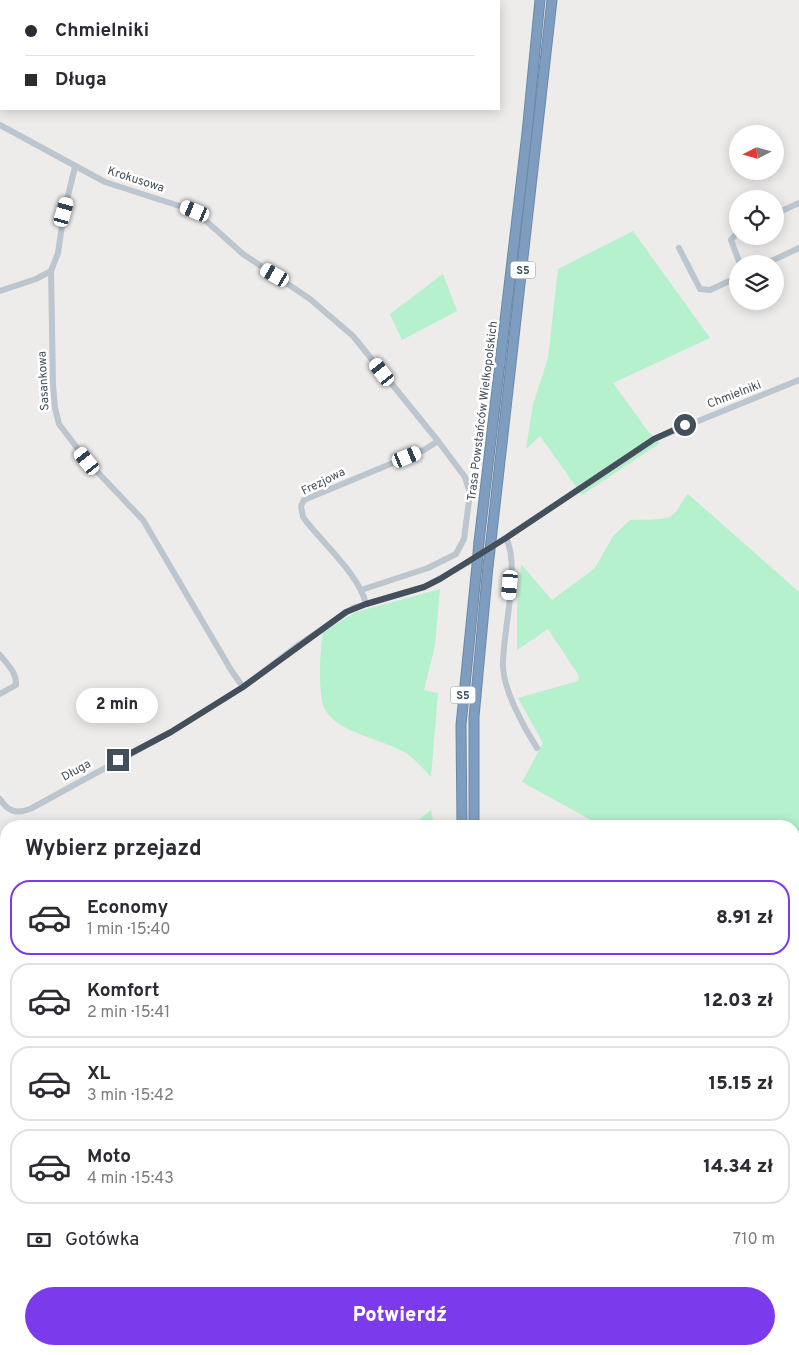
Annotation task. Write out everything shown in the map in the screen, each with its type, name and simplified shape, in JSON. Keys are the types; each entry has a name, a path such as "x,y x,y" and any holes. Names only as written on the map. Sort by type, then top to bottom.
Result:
{"highway":[{"name":"Trasa Powstańców Wielkopolskich","path":"462,820 460,774 463,687 530,105 540,0"},
{"name":"Trasa Powstańców Wielkopolskich","path":"474,820 474,717 488,566 544,86 552,0"}],"street":[{"name":"Krokusowa","path":"0,125 105,182 195,211 243,254 310,299 353,336 438,441 465,477 470,493 464,539 456,554 428,568 361,590"},
{"name":"Sasankowa","path":"75,167 64,212 58,253 51,271 53,392 59,424 87,461 143,520 231,670 243,687"},
{"path":"784,210 799,203"},
{"path":"679,248 700,289 710,290 729,281"},
{"path":"784,255 799,248"},
{"path":"0,291 36,279 51,271"},
{"name":"Chmielniki","path":"424,587 506,538 660,436 799,380"},
{"name":"Frezjowa","path":"366,604 361,590 302,517 301,506 304,500 424,450 438,441"},
{"path":"506,538 510,549 511,569 504,676 520,722 537,748"},
{"name":"Długa","path":"0,800 12,811 18,812 32,808 171,732 243,687 335,619 366,604 424,587"},
{"path":"0,655 15,676 16,685 0,694"}],"green space":[{"path":"633,231 710,338 613,383 650,434 660,443 582,495 540,436 526,449 533,404 548,358 558,269"},
{"path":"443,274 457,311 402,340 390,314"},
{"path":"688,494 799,592 799,820 591,820 522,782 543,743 518,698 578,681 579,676 548,629 517,650 517,609 521,564 552,600 595,568 613,536 630,520 670,517 676,512"},
{"path":"440,589 435,646 424,690 438,693 431,777 405,752 350,730 332,718 323,705 320,685 320,661 323,632 356,612"},
{"path":"431,810 433,820 418,820"}],"route":[{"path":"118,760 171,732 243,687 346,612 353,608 424,587 440,579 623,462 654,439 685,425"}]}
